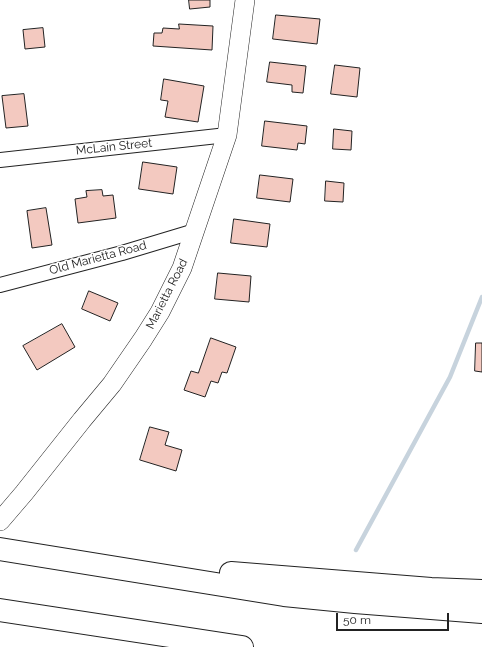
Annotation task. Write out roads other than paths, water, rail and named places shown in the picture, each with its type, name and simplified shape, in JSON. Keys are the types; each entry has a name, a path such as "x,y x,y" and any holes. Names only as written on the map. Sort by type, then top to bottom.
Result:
{"highway":[{"path":"0,549 284,595 482,612"},
{"path":"33,554 347,583 482,591"},
{"path":"0,610 242,647"}],"street":[{"name":"Marietta Road","path":"0,521 112,384 143,340 160,312 182,268 227,135 245,0"},
{"name":"McLain Street","path":"0,160 227,135"},
{"name":"Old Marietta Road","path":"0,285 122,253 195,231"}],"waterway":[{"path":"356,550 450,377 482,297"}]}
